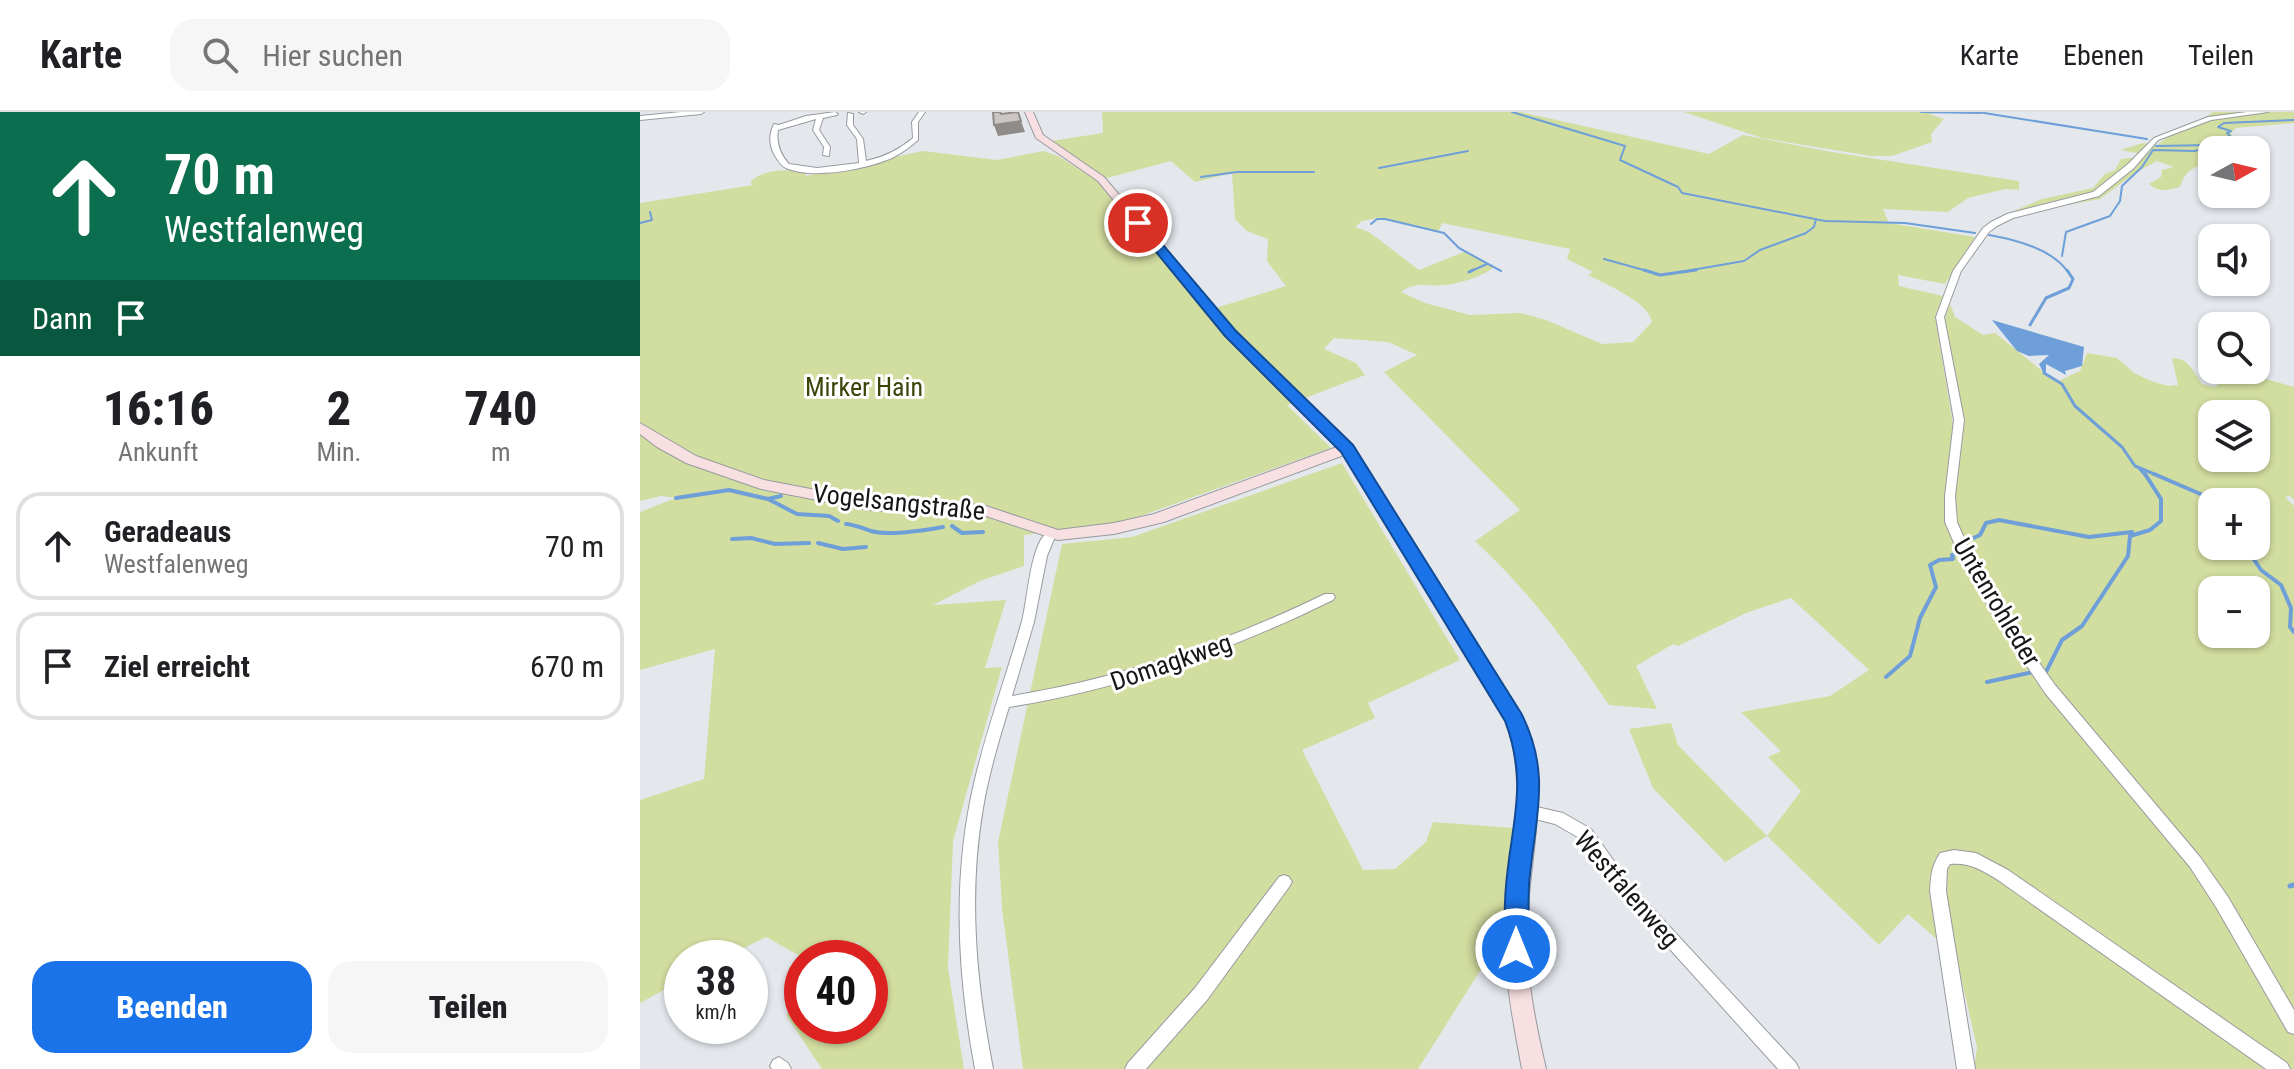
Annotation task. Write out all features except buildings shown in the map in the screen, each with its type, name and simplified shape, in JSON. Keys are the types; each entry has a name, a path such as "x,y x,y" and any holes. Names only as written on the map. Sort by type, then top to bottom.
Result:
{"street":[{"path":"640,118 701,112"},
{"path":"857,113 820,116 776,126 772,133 775,147 787,166 812,170 863,164 896,154 911,145 918,136 915,122 922,112"},
{"path":"1029,112 1039,136 1101,179 1230,333 1347,449 1514,719 1529,766 1528,811 1518,886 1516,949 1523,1015 1534,1069"},
{"name":"Untenrohleder","path":"2265,112 2210,118 2156,139 2131,166 2096,194 2010,216 1994,224 1957,271 1940,317 1959,420 1950,496 1951,522 1964,552 1997,612 2050,689 2195,862 2222,902 2294,1026"},
{"path":"857,113 850,125 862,144 863,164"},
{"path":"820,116 816,130 827,147 827,155"},
{"name":"Vogelsangstraße","path":"640,427 658,443 686,458 779,488 866,504 1002,514 1050,534 1066,535 1158,518 1287,468 1347,449"},
{"path":"984,1069 974,1022 966,936 969,861 984,772 1030,617 1038,556 1050,534"},
{"name":"Domagkweg","path":"1005,702 1074,692 1158,668 1267,628 1329,597"},
{"name":"Westfalenweg","path":"1528,811 1558,818 1586,834 1626,890 1790,1069"},
{"path":"1966,1069 1938,891 1939,868 1945,858 1959,854 1979,860 2003,875 2281,1069"},
{"path":"1134,1069 1201,994 1284,882"}],"green space":[{"name":"Mirker Hain","path":"1102,112 1521,112 1709,154 1743,135 2019,181 2019,190 2005,189 1968,198 1948,212 1883,209 1889,223 1975,237 1945,284 1898,275 1899,286 1943,296 1935,316 1953,424 1945,498 1953,496 1964,424 1945,318 1950,304 1955,317 1983,335 1995,333 2056,382 2080,371 2087,353 2117,358 2134,373 2168,386 2178,385 2172,358 2187,363 2198,378 2198,384 2214,387 2219,384 2270,384 2270,380 2294,387 2294,500 2290,496 2285,497 2294,506 2294,1069 1974,1069 1977,1047 1956,956 1908,914 1879,945 1767,836 1801,791 1768,757 1781,751 1741,712 1830,696 1869,670 1791,598 1746,613 1678,646 1673,644 1636,666 1657,709 1609,705 1547,619 1475,541 1520,510 1384,372 1417,355 1388,342 1334,338 1324,349 1356,363 1365,375 1287,405 1331,448 1118,524 1024,535 1024,566 980,581 933,605 1006,600 985,668 1002,667 953,841 948,968 964,1069 822,1069 805,1044 888,1044 888,940 784,940 784,947 766,937 760,940 664,940 664,990 640,1003 640,800 704,779 715,649 640,670 640,512 676,498 661,496 640,501 640,203 753,185 750,182 768,172 798,171 805,172 806,176 923,151 997,160 1044,151 1058,156 1096,180 1206,311 1286,286 1267,261 1268,239 1247,231 1235,219 1232,173 1195,182 1171,161 1107,178 1051,141 1103,133","holes":["1378,218 1438,232 1442,223 1570,249 1567,259 1593,272 1588,275 1635,301 1643,307 1652,322 1633,342 1602,344 1546,320 1520,313 1470,315 1425,303 1401,292 1417,285 1464,281 1494,267 1466,251 1419,270 1369,232 1355,227 1362,221"]},
{"path":"1684,112 1944,112 1929,114 1944,119 1931,134 1932,142 1892,156 1871,156 1762,138"},
{"path":"2213,112 2294,112 2294,123 2236,128 2232,136 2198,136 2198,166 2189,172 2180,187 2160,190 2149,184 2161,177 2162,170 2174,167 2157,161 2100,199 1997,218 2042,199 2093,188 2105,174 2115,170 2121,159 2137,157 2137,153 2120,150 2143,143 2157,145"},
{"path":"1342,463 1460,660 1368,703 1375,718 1302,750 1363,870 1395,869 1426,842 1433,822 1513,828 1502,936 1418,1069 1023,1069 1002,908 998,842 1062,544 1132,537"},
{"path":"1671,723 1678,745 1767,836 1725,862 1653,788 1629,729"}],"water":[{"path":"1992,320 2084,347 2082,366 2065,371 2066,375 2046,364 2046,373 2043,372 2039,364 2049,355 2029,356 2017,351"}],"waterway":[{"path":"1512,112 1625,146 1620,160 1678,187 1682,193 1816,219"},
{"path":"1921,112 1979,113"},
{"path":"1978,112 2147,139"},
{"path":"2062,256 2066,232 2110,216 2120,201 2122,186 2142,167 2153,150 2194,151 2229,144 2216,139 2231,137 2227,133 2231,131 2218,127 2224,123 2294,120"},
{"path":"2156,146 2198,145"},
{"path":"1379,168 1468,151"},
{"path":"1201,177 1237,172 1314,172"},
{"path":"640,223 652,220 650,212"},
{"path":"1371,224 1377,219 1385,219 1444,233 1459,248 1501,271"},
{"path":"1680,272 1744,261 1760,250 1806,233 1814,227 1816,219"},
{"path":"1816,219 1905,223 1975,233"},
{"path":"1989,235 2043,252 2068,272"},
{"path":"1604,259 1646,271"},
{"path":"1473,270 1469,272 1487,264"},
{"path":"1646,271 1660,275 1696,270"},
{"path":"2030,325 2046,298 2069,288 2073,279 2067,270"},
{"path":"1646,271 1651,272"},
{"path":"2044,373 2062,384 2075,406 2122,447 2138,467"},
{"path":"2138,467 2159,476"},
{"path":"2138,467 2146,476"},
{"path":"2046,672 2062,640 2082,626 2128,556 2130,536 2150,530 2161,521 2161,499 2145,474"},
{"path":"2154,474 2198,493"},
{"path":"676,498 729,490 768,499"},
{"path":"768,499 781,496"},
{"path":"768,499 797,514 829,516 838,521"},
{"path":"1967,541 1980,535 1986,523 1999,520 2089,537 2132,532"},
{"path":"846,524 887,533 943,527"},
{"path":"952,526 962,533 983,532"},
{"path":"732,539 751,538 775,544 809,543"},
{"path":"818,543 843,549 866,547"},
{"path":"1886,677 1910,656 1920,618 1936,587 1930,565 1939,560 1953,559 1952,555 1956,554"},
{"path":"2254,560 2261,570 2281,585 2291,608 2290,627 2294,632"},
{"path":"1987,682 2033,672"},
{"path":"2290,886 2294,885"}],"route":[{"path":"1138,223 1230,333 1323,423 1357,462 1514,719 1525,747 1530,786 1518,886 1516,949"}]}
